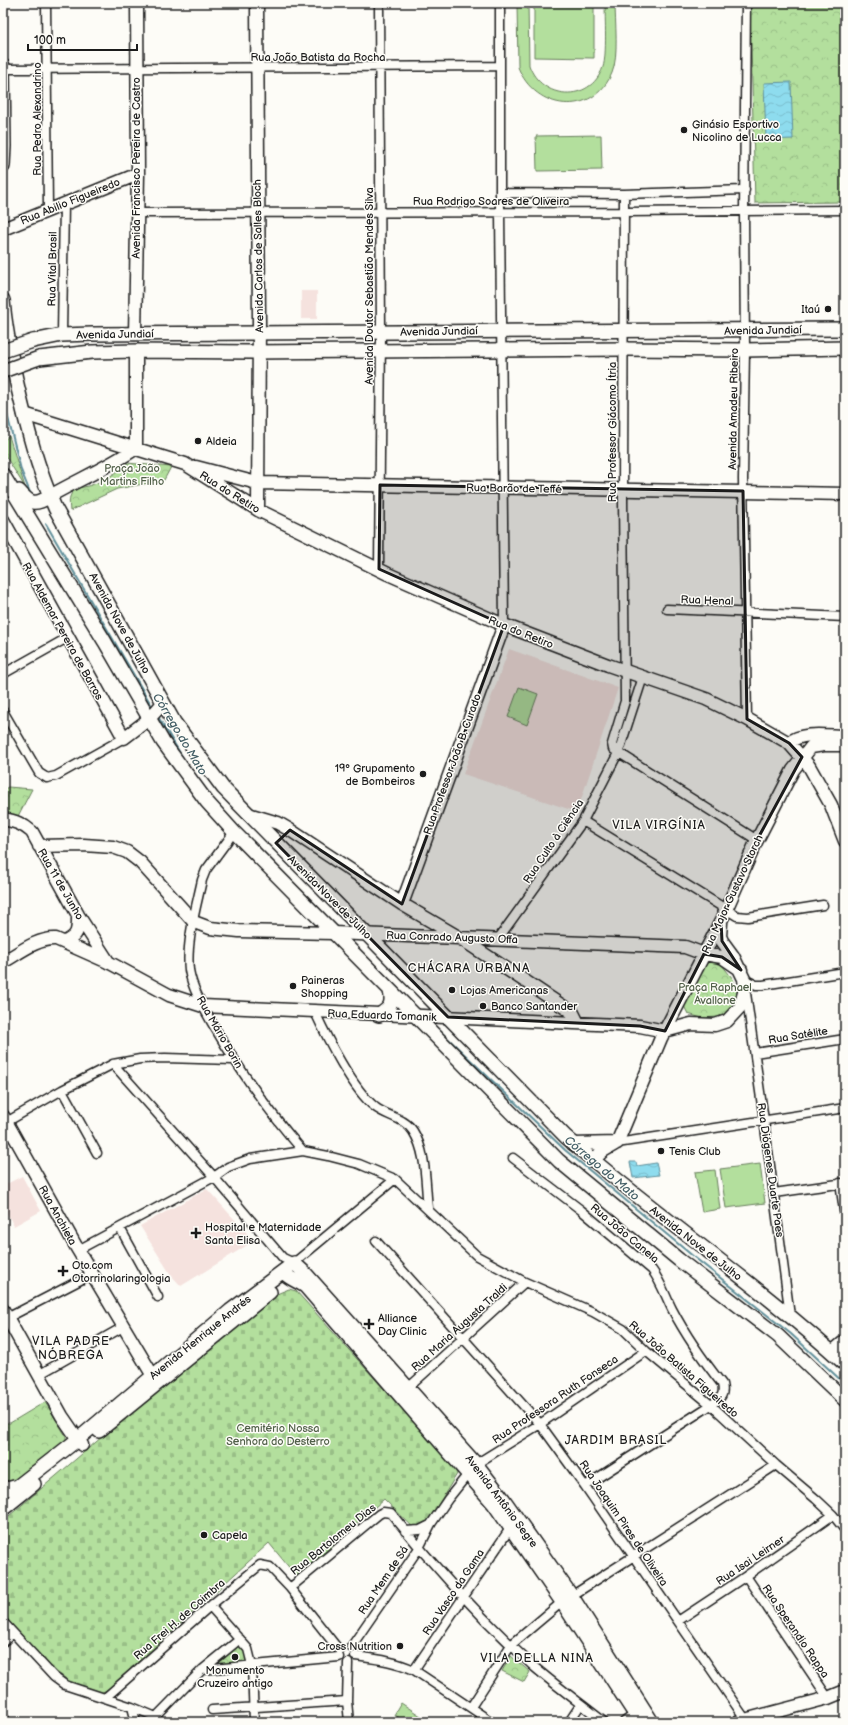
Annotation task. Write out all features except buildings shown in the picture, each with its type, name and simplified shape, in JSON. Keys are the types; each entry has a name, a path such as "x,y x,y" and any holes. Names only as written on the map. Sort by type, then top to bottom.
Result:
{"main road":[{"path":"3,67 3,166"},
{"name":"Avenida Nove de Julho","path":"3,300 5,329 32,450 50,496 155,712 163,742 207,802 234,832 390,991 419,1016 559,1161 655,1240 778,1336 845,1400"},
{"name":"Avenida Jundiaí","path":"3,351 33,341 62,335 501,330 845,329"},
{"name":"Avenida Jundiaí","path":"3,371 39,358 92,352 623,349 745,350 845,348"},
{"path":"3,474 26,500 38,503 50,496"},
{"name":"Avenida Nove de Julho","path":"3,474 105,642 155,712 176,725 223,788 549,1122 592,1161 790,1317 845,1364"},
{"path":"379,1015 391,1005 390,991"},
{"name":"Avenida Henrique Andrés","path":"3,1510 153,1376 235,1314 273,1289 287,1276 289,1261"},
{"name":"Avenida Antônio Segre","path":"289,1261 306,1274 408,1388 472,1468 494,1504 566,1598 652,1722"},
{"name":"Avenida Antônio Segre","path":"287,1276 305,1286 472,1468 504,1500 566,1598 638,1718"},
{"name":"Avenida Henrique Andrés","path":"3,1487 7,1488 18,1486 137,1401 235,1314"},
{"path":"137,1401 153,1382 153,1376"}],"street":[{"name":"Rua Pedro Alexandrino","path":"46,3 48,210"},
{"name":"Avenida Francisco Pereira de Castro","path":"135,334 136,213 138,174 136,68 137,3"},
{"name":"Avenida Carlos de Salles Bloch","path":"257,3 257,213 259,333 258,510"},
{"name":"Avenida Doutor Sebastião Mendes Silva","path":"379,3 379,213 381,332 379,569"},
{"path":"500,3 499,66 504,625"},
{"name":"Avenida Amadeu Ribeiro","path":"746,3 743,491 747,719"},
{"name":"Rua João Batista da Rocha","path":"3,67 379,68 499,66"},
{"name":"Rua Abilio Figueiredo","path":"3,229 138,174"},
{"name":"Rua Rodrigo Soares de Oliveira","path":"500,193 624,194 745,190"},
{"name":"Rua Professor Giácomo Ítria","path":"624,194 624,671"},
{"name":"Rua Vital Brasil","path":"62,335 64,203"},
{"name":"Rua Rodrigo Soares de Oliveira","path":"136,213 845,210"},
{"path":"50,496 116,461 136,448 136,351"},
{"name":"Rua do Retiro","path":"24,414 185,464 258,510 379,569 504,625 624,671 706,699 747,719 789,744 802,757 823,789 845,841"},
{"path":"116,442 116,461"},
{"name":"Rua do Retiro","path":"116,461 158,456"},
{"name":"Rua Barão de Teffé","path":"185,464 257,483 845,494"},
{"name":"Rua Aldemar Pereira de Barros","path":"3,522 124,738"},
{"name":"Rua Henal","path":"667,609 845,617"},
{"name":"Rua Professor João B. Curado","path":"402,904 504,625"},
{"path":"3,674 67,638"},
{"path":"624,671 625,701 612,744 613,749 757,840"},
{"name":"Rua Culto à Ciência","path":"498,940 583,821 619,752 643,677"},
{"path":"3,711 38,773 47,778 56,776 124,738 155,712"},
{"path":"789,744 792,740 803,736 845,736"},
{"path":"802,757 811,747 824,745 845,745"},
{"name":"Rua Major Gustavo Storch","path":"617,1143 664,1031 724,915 757,840 793,770 802,757"},
{"path":"248,814 278,824 290,830 402,904 460,938 573,1013 578,1023"},
{"name":"Rua 11 de Junho","path":"3,819 14,820 24,825 32,832 78,915 110,963"},
{"path":"583,821 724,915 748,917 823,905"},
{"path":"276,843 290,830"},
{"name":"Rua Mário Borin","path":"234,832 206,870 202,880 189,950 190,971 203,1006 233,1060 283,1129 303,1151"},
{"name":"Rua Conrado Augusto Offa","path":"39,846 84,845 113,847 127,852 140,862 194,922 210,928 239,931 333,932 685,947 704,954"},
{"path":"64,942 76,934 78,915"},
{"path":"664,1031 691,1024 715,1025 727,1021 733,1016 743,984 720,936 724,915"},
{"name":"Rua Eduardo Tomanik","path":"3,962 38,942 48,938 56,938 110,963 169,995 203,1006 640,1026 664,1031"},
{"path":"704,954 722,957 743,984 763,985 845,972"},
{"name":"Rua Diógenes Duarte Paes","path":"743,984 755,1053 790,1317"},
{"path":"679,1004 683,1017 691,1024"},
{"path":"315,1012 358,1090 375,1108 395,1116 413,1130 423,1155 428,1208"},
{"path":"733,1016 743,1018 750,1023"},
{"name":"Rua Satélite","path":"755,1053 845,1039"},
{"path":"4,1120 113,1064 140,1059 165,1058 233,1060"},
{"path":"113,1064 289,1261"},
{"path":"62,1090 97,1153"},
{"path":"573,1144 617,1143 845,1108"},
{"name":"Rua Anchieta","path":"4,1120 78,1250 153,1376"},
{"path":"592,1161 602,1151 617,1143"},
{"path":"78,1250 214,1177 228,1167 250,1159 303,1151 359,1164 396,1179"},
{"name":"Rua João Canela","path":"513,1158 581,1210 652,1270 660,1281 672,1308 694,1348 722,1384 724,1391 721,1397 711,1404"},
{"name":"Rua João Batista Figueiredo","path":"396,1179 477,1256 525,1282 593,1312 623,1329 646,1351 711,1404 776,1465 833,1515 845,1530"},
{"name":"Avenida Henrique Andrés","path":"289,1261 396,1179"},
{"path":"774,1192 843,1183 845,1218"},
{"path":"120,1228 158,1296"},
{"name":"Rua Joaquim Pires de Oliveira","path":"376,1241 540,1424 585,1486 678,1621 741,1721"},
{"path":"79,1442 62,1416 40,1374 5,1314 92,1274"},
{"name":"Rua Maria Augusta Traldi","path":"408,1388 525,1282"},
{"path":"40,1374 123,1327"},
{"path":"832,1352 845,1341"},
{"name":"Rua Professora Ruth Fonseca","path":"472,1468 540,1424 646,1351"},
{"path":"585,1486 711,1404"},
{"path":"471,1707 511,1645 566,1598 776,1465"},
{"name":"Rua Mem de Sá","path":"351,1647 419,1548 431,1524 472,1468"},
{"name":"Rua Bartolomeu Dias","path":"290,1588 383,1512 391,1513 405,1531"},
{"name":"Rua Isai Leirner","path":"678,1621 746,1576 833,1515"},
{"name":"Rua Mem de Sá","path":"405,1531 420,1530 431,1524"},
{"name":"Rua Vasco da Gama","path":"414,1670 511,1527"},
{"path":"405,1531 463,1597 511,1645 533,1666 604,1722"},
{"name":"Rua Frei H. de Coimbra","path":"105,1698 256,1567 260,1565 270,1567 290,1588"},
{"name":"Rua Sperandio Rappa","path":"746,1576 828,1698"},
{"path":"290,1588 339,1654 343,1662 348,1663"},
{"path":"210,1606 248,1649 252,1665 254,1722"},
{"path":"3,1622 54,1677 66,1685 79,1691 132,1707 155,1720 202,1670 240,1639"},
{"path":"3,1642 13,1633"},
{"path":"202,1670 339,1654 346,1646 355,1650 353,1660 348,1663"},
{"path":"355,1656 401,1663 492,1722"},
{"path":"348,1663 346,1701 349,1722"},
{"path":"741,1721 828,1698 845,1691"},
{"path":"212,1710 346,1701"},
{"path":"569,1722 581,1704"},
{"path":"132,1707 136,1722"},
{"path":"3,1717 8,1722"},
{"path":"624,1722 638,1718"}],"highlighted area":[{"path":"380,485 743,491 747,719 789,743 802,757 757,840 721,921 722,941 741,970 722,957 704,954 665,1031 640,1026 448,1017 276,843 290,830 402,904 504,625 379,569"}],"shaded area":[{"path":"301,291 317,291 317,319 301,319"},
{"path":"509,649 618,688 577,812 463,774"},
{"path":"22,1176 41,1211 14,1226 3,1206 3,1186"},
{"name":"Hospital e Maternidade Santa Elisa","path":"207,1189 254,1241 181,1286 171,1275 140,1226"}],"green space":[{"path":"517,3 528,3 529,65 535,77 554,91 566,93 577,92 588,87 597,79 603,67 604,61 605,3 615,3 616,39 614,66 612,73 603,87 592,97 578,102 564,103 550,100 537,93 526,82 518,67"},
{"path":"534,3 594,3 594,58 534,57"},
{"path":"750,3 845,3 845,202 755,203"},
{"path":"601,135 602,170 537,171 536,136"},
{"path":"9,436 25,487 3,452 3,441"},
{"name":"Praça João Martins Filho","path":"127,463 171,467 164,480 117,489 70,511 70,498 76,488 90,486 97,483 116,472"},
{"path":"519,687 538,694 527,725 508,717"},
{"path":"8,787 32,789 17,818 3,817 3,790"},
{"name":"Praça Raphael Avallone","path":"711,961 722,965 733,979 738,993 734,1006 726,1013 718,1017 702,1018 688,1014 684,1006 703,966"},
{"path":"760,1164 765,1203 726,1208 720,1169"},
{"path":"715,1170 720,1209 702,1212 695,1172"},
{"name":"Cemitério Nossa Senhora do Desterro","path":"289,1289 296,1291 454,1467 457,1474 420,1534 384,1499 297,1577 269,1543 110,1688 101,1693 72,1683 51,1668 3,1615 3,1521 109,1431 279,1293"},
{"path":"45,1402 66,1436 66,1442 7,1488 3,1479 3,1423 10,1423"},
{"path":"240,1644 245,1652 248,1663 213,1667"},
{"path":"511,1656 530,1672 524,1682 502,1671"},
{"path":"401,1703 427,1720 425,1722 405,1722 394,1715"}],"water":[{"path":"791,82 793,139 766,140 764,83"},
{"path":"630,1162 636,1162 637,1166 656,1163 659,1175 633,1178"}],"waterway":[{"name":"Córrego do Mato","path":"3,398 21,470 31,495"},
{"name":"Córrego do Mato","path":"46,524 153,708"},
{"name":"Córrego do Mato","path":"157,715 183,758"},
{"name":"Córrego do Mato","path":"439,1030 565,1150 694,1257 791,1334 845,1384"}],"place":[{"name":"Ginásio Esportivo Nicolino de Lucca","path":"684,130"},
{"name":"Itaú","path":"828,309"},
{"name":"Aldeia","path":"198,441"},
{"name":"19º Grupamento de Bombeiros","path":"423,774"},
{"name":"Paineras Shopping","path":"293,986"},
{"name":"Lojas Americanas","path":"452,990"},
{"name":"Banco Santander","path":"483,1006"},
{"name":"Tenis Club","path":"661,1151"},
{"name":"Hospital e Maternidade Santa Elisa","path":"196,1233"},
{"name":"Oto.com Otorrinolaringologia","path":"63,1271"},
{"name":"Alliance Day Clinic","path":"369,1324"},
{"name":"Capela","path":"204,1535"},
{"name":"Cross Nutrition","path":"400,1646"},
{"name":"Monumento Cruzeiro antigo","path":"235,1657"}],"district":[{"name":"VILA VIRGÍNIA","path":"659,825"},
{"name":"CHÁCARA URBANA","path":"469,968"},
{"name":"VILA PADRE NÓBREGA","path":"71,1348"},
{"name":"JARDIM BRASIL","path":"616,1440"},
{"name":"VILA DELLA NINA","path":"537,1658"}]}
